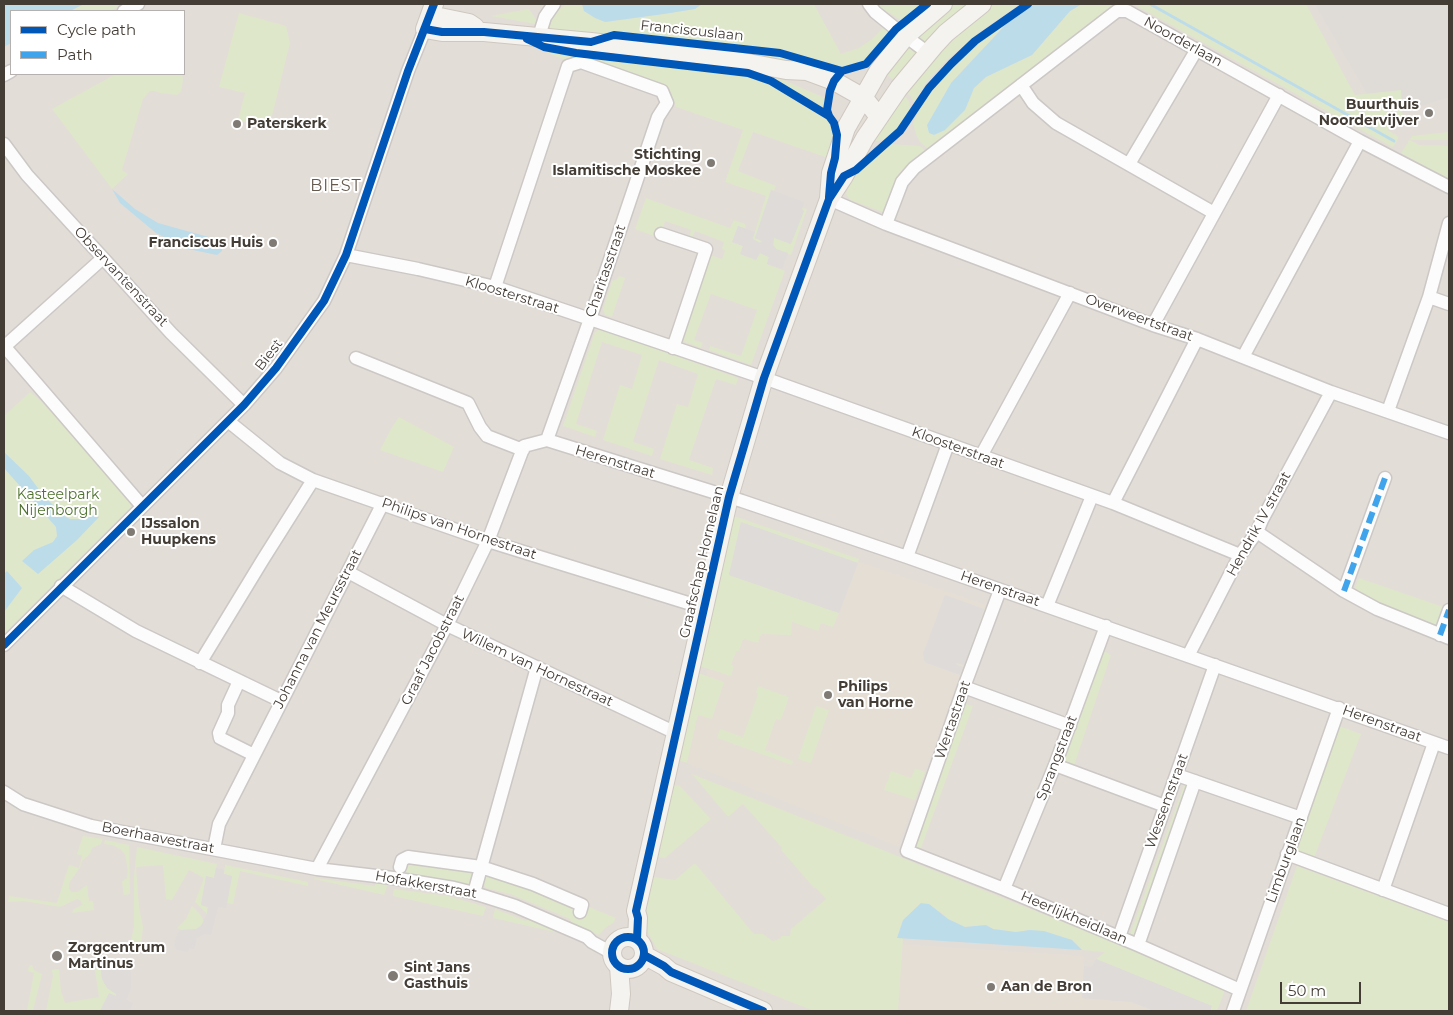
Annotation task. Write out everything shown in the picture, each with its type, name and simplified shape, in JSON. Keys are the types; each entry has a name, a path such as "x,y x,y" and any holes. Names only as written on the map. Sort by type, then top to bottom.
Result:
{"street":[{"path":"126,10 138,4"},
{"path":"539,36 546,17 554,4"},
{"path":"869,4 875,12 928,52"},
{"name":"Graafschap Hornelaan","path":"829,199 831,172 846,128 879,70 906,36 943,4"},
{"name":"Graafschap Hornelaan","path":"620,1003 626,988 628,954 638,918 636,911 729,497 764,378 829,199 899,88 946,33 982,4"},
{"name":"Noorderlaan","path":"886,224 902,182 914,168 1117,11 1127,11 1360,141 1449,187"},
{"name":"Franciscuslaan","path":"430,16 442,32 484,32 539,36 710,56 786,70 807,71 834,81 879,117"},
{"name":"Biest","path":"4,645 244,405 276,368 324,301 346,255 408,71 430,16"},
{"path":"1129,164 1197,49"},
{"name":"Charitasstraat","path":"495,287 568,66 581,62 662,91 667,103 658,117 547,440"},
{"path":"1020,85 1033,103 1056,123 1214,213"},
{"path":"1153,325 1279,95"},
{"path":"1243,357 1360,141"},
{"name":"Observantenstraat","path":"4,144 27,175 102,258 171,332 244,405"},
{"name":"Overweertstraat","path":"829,199 886,224 1153,325 1197,339 1332,392 1449,433"},
{"path":"1388,411 1429,297 1449,223"},
{"path":"661,234 706,249 674,348"},
{"name":"Kloosterstraat","path":"346,255 495,287 764,378 1113,503 1240,555"},
{"path":"102,258 4,347 142,506"},
{"path":"981,456 1070,292"},
{"path":"1429,297 1449,304"},
{"path":"1113,503 1197,339"},
{"path":"356,358 468,403 480,427 487,436 522,450 524,446 547,440"},
{"name":"Hendrik IV straat","path":"1188,656 1240,555 1257,532 1332,392"},
{"name":"Philips van Hornestraat","path":"228,421 280,463 313,480 488,541 704,608"},
{"name":"Herenstraat","path":"547,440 729,497 907,557 1449,748"},
{"path":"907,557 948,444"},
{"name":"Graaf Jacobstraat","path":"317,869 447,625 488,541 522,450"},
{"path":"1344,591 1385,478"},
{"path":"200,662 313,480"},
{"path":"1046,606 1092,496"},
{"name":"Johanna van Meursstraat","path":"214,849 219,824 383,503"},
{"path":"1257,532 1344,591 1377,609 1444,637 1449,610"},
{"name":"Willem van Hornestraat","path":"348,572 447,625 676,733"},
{"path":"61,586 136,631 281,701"},
{"name":"Wertastraat","path":"906,851 1000,590"},
{"name":"Sprangstraat","path":"1004,889 1055,765 1106,626"},
{"name":"Wessemstraat","path":"1119,937 1215,665"},
{"path":"474,893 537,667"},
{"path":"239,681 228,705 228,713 219,733 220,738 254,755"},
{"path":"964,687 1070,726"},
{"name":"Limburglaan","path":"1233,1011 1339,708"},
{"path":"1383,890 1434,743"},
{"path":"1055,765 1165,806"},
{"path":"1176,775 1301,818"},
{"name":"Wessemstraat","path":"1138,944 1195,780"},
{"name":"Boerhaavestraat","path":"4,792 23,804 91,826 317,869"},
{"name":"Heerlijkheidlaan","path":"906,851 1138,944 1240,990"},
{"path":"1287,854 1449,914"},
{"name":"Hofakkerstraat","path":"400,867 402,860 408,857 481,867 533,884 582,905 580,912"},
{"name":"Hofakkerstraat","path":"317,869 393,878 474,893 515,906 587,937 592,942 628,954"},
{"path":"628,954 664,966 671,972 755,1010"}],"shaded area":[{"path":"4,4 1449,4 1449,1011 4,1011"},
{"path":"1315,4 1449,4 1449,97 1382,119"},
{"path":"771,190 804,202 802,209 804,211 791,244 774,238 773,245 776,249 788,253 782,269 767,264 769,257 760,253 756,260 740,254 743,246 732,242 738,226 755,232 754,240 761,243 762,241 755,238"},
{"name":"Philips van Horne","path":"741,522 986,605 898,846 687,763"},
{"path":"741,522 858,563 839,613 729,575"},
{"path":"945,595 984,609 964,665 956,663 963,667 960,675 927,663 924,660 923,654"},
{"path":"216,868 224,870 224,874 232,876 226,908 218,907 211,935 204,934 197,938 194,949 189,948 188,952 178,950 174,945 177,934 181,930 196,929 201,926 207,914 208,907 201,905 206,876 214,878"},
{"name":"Aan de Bron","path":"902,944 1084,956 1083,998 1132,1002 1154,1011 898,1011"},
{"path":"1096,959 1212,1006 1210,1011 1154,1011 1132,1002 1082,998 1084,966 1092,967"},
{"path":"119,962 126,964 131,972 131,988 126,1000 133,1003 129,1011 100,1011 109,993 116,996 107,988 102,979 102,967 110,963"}],"green space":[{"path":"84,4 124,4 112,10 72,10"},
{"path":"567,4 582,4 584,11 605,22 695,9 702,4 814,4 841,54 859,48 872,39 885,26 892,30 881,46 867,60 843,68 833,75 550,33 550,20 559,9"},
{"path":"875,4 921,4 902,21"},
{"path":"954,4 975,4 898,84 882,71 934,19"},
{"path":"993,4 1020,4 981,31 947,60 926,83 914,103 904,89 932,56 973,19"},
{"path":"1082,4 1117,4 931,152 920,142 913,123 921,104 936,84 981,41 1011,19 951,83 965,110 974,88 986,77 1032,55 1070,11"},
{"path":"1133,4 1306,4 1355,95 1401,90 1403,121 1387,130 1399,137 1392,147"},
{"path":"529,9 537,21 535,24 491,16"},
{"path":"239,13 286,26 290,43 269,128 238,120 245,93 219,87"},
{"path":"530,45 675,58 756,72 783,80 825,98 822,111 829,123 839,129 828,158 753,132 738,171 776,186 774,191 772,190 755,238 762,241 760,243 753,238 766,196 725,182 743,130 676,107 669,90 663,85 578,56 565,60"},
{"path":"114,75 182,75 181,92 177,95 150,91 143,99 122,170 128,174 112,189 52,109"},
{"path":"901,92 909,101 910,111 904,123 885,140 875,141 869,138"},
{"path":"1449,132 1449,140 1410,140 1419,145 1449,146 1449,179 1401,153 1412,136"},
{"path":"889,144 920,146 928,153 898,179 883,212 850,200 846,194 853,175"},
{"path":"646,198 730,228 734,220 745,224 746,229 738,226 733,242 769,257 767,264 785,271 751,365 709,350 710,346 741,356 757,310 711,294 694,340 703,343 701,348 680,340 710,255 722,259 725,251 722,249 724,242 695,231 692,238 689,237 691,230 665,221 663,228 659,227 656,237 635,229"},
{"path":"802,208 807,209 791,255 776,249 773,245 774,238 797,227"},
{"path":"619,276 625,278 612,317 605,315 603,309 612,281"},
{"path":"600,329 738,378 736,385 716,379 689,460 713,468 712,475 660,459 677,404 688,407 698,374 659,360 633,442 654,449 652,456 603,440 620,385 632,389 642,355 602,342 576,424 597,431 595,437 563,426 595,332"},
{"name":"Kasteelpark Nijenborgh","path":"30,392 42,402 130,501 131,507 4,634 4,416"},
{"path":"399,417 454,447 443,472 380,450"},
{"path":"734,516 859,559 858,563 741,523 729,575 839,613 833,627 821,623 818,631 792,622 791,635 761,634 758,643 743,639 731,665 734,666 731,676 699,666"},
{"path":"1359,578 1443,607 1436,626 1400,613 1366,597 1355,588"},
{"path":"1106,652 1111,655 1074,766 1063,762 1100,653"},
{"path":"698,673 724,682 712,719 698,715 687,763 679,760"},
{"path":"758,686 789,697 781,720 776,719 765,750 793,761 792,765 717,738 720,729 743,737 758,694 756,692"},
{"path":"966,704 973,706 920,851 914,849"},
{"path":"816,706 829,710 811,763 798,759"},
{"path":"1334,724 1361,734 1314,858 1294,851"},
{"path":"915,768 925,772 915,800 884,790 891,771 911,778"},
{"path":"692,774 1226,987 1217,1011 1210,1011 1211,1006 1096,959 1105,952 1082,950 1072,940 1030,930 1016,932 993,929 986,925 965,927 948,919 939,911 897,938 903,938 898,1011 814,1011 657,949 643,924 653,877 675,880 695,863 754,934 763,934 773,941 782,936 790,936 791,929 826,899 814,888 743,804 728,817"},
{"path":"673,785 680,786 711,819 665,858 658,857"},
{"path":"1184,785 1193,788 1139,938 1130,934"},
{"path":"83,836 103,839 101,844 92,848 90,854 82,861 79,869 69,883 69,889 72,892 77,892 87,885 89,901 93,901 94,910 72,913 74,909 82,905 80,900 77,899 60,907 24,901 8,902 9,896 57,903 69,865 79,868 82,856 77,854"},
{"path":"105,840 129,845 130,894 124,895 122,881 127,878 128,871 125,855 120,849 104,844"},
{"path":"137,847 217,864 214,878 206,877 201,905 208,907 207,914 195,902 204,878 189,870 172,900 166,899 163,865 136,867 139,907 143,927 141,947 130,944 134,927 134,877"},
{"path":"405,863 474,870 473,883 469,885 402,874"},
{"path":"225,865 308,882 308,886 240,871 233,904 227,903 232,876 224,874"},
{"path":"1297,866 1449,922 1449,1011 1246,1011"},
{"path":"486,874 576,905 574,915 582,918 585,910 589,907 616,918 599,935 572,924 570,919 510,894 486,888 483,884"},
{"path":"315,878 375,886 376,882 388,884 384,895"},
{"path":"394,889 448,896 486,907 483,916 393,896"},
{"path":"192,906 204,921 201,926 190,930 177,928 186,919"},
{"path":"495,909 526,921 529,916 566,934 493,918"},
{"path":"94,962 102,967 101,972 117,994 116,996 109,994 100,1011 46,1011 53,976 52,970 59,969 61,991 65,1003 99,997"},
{"path":"32,965 34,970 42,974 33,1011 27,1011 34,973 28,971 29,966"}],"water":[{"path":"7,4 84,4 72,10 10,10 10,44 4,47 4,6"},
{"path":"582,4 702,4 695,9 605,22 584,11"},
{"path":"1032,4 1082,4 1070,11 1032,55 986,77 974,88 965,110 945,130 934,135 929,133 927,125 951,83 1011,19"},
{"path":"112,189 135,209 158,223 223,241 222,251 217,255 188,249 156,233 120,203"},
{"path":"4,452 29,476 43,495 64,516 70,519 80,519 94,515 99,517 77,540 38,574 22,561 34,550 53,542 57,536 56,527 4,468"},
{"path":"7,571 22,588 4,612 4,574"},
{"path":"921,903 929,904 948,919 965,927 986,925 993,929 1016,932 1044,931 1072,940 1082,950 897,938 903,920"}],"waterway":[{"path":"1150,4 1394,141"}],"marked path":[{"path":"1344,591 1385,478"},
{"path":"1440,635 1449,610"}],"cycle path":[{"path":"4,645 244,405 276,368 324,301 346,255 408,71 434,4"},
{"path":"829,197 837,135 834,123 827,110 830,91 834,81 842,71 866,64 896,29 927,4"},
{"path":"637,939 638,918 636,911 729,497 764,378 829,199 844,176 856,170 900,131 929,88 951,64 975,41 1028,4"},
{"path":"425,29 442,32 484,32 591,42 614,35 780,53 842,71"},
{"path":"527,39 544,47 576,53 748,73 771,81 829,116"},
{"path":"628,937 634,938 639,942 643,947 644,953 643,959 639,964 634,968 628,969 622,968 617,964 613,959 612,953 613,947 617,942 622,938 628,937"},
{"path":"644,955 671,972 763,1011"}],"place":[{"name":"Buurthuis Noordervijver","path":"1429,113"},
{"name":"Paterskerk","path":"237,124"},
{"name":"Stichting Islamitische Moskee","path":"711,163"},
{"name":"Franciscus Huis","path":"273,243"},
{"name":"IJssalon Huupkens","path":"131,532"},
{"name":"Philips van Horne","path":"828,695"},
{"name":"Zorgcentrum Martinus","path":"57,956"},
{"name":"Sint Jans Gasthuis","path":"393,976"},
{"name":"Aan de Bron","path":"991,987"}],"district":[{"name":"BIEST","path":"336,186"}]}
